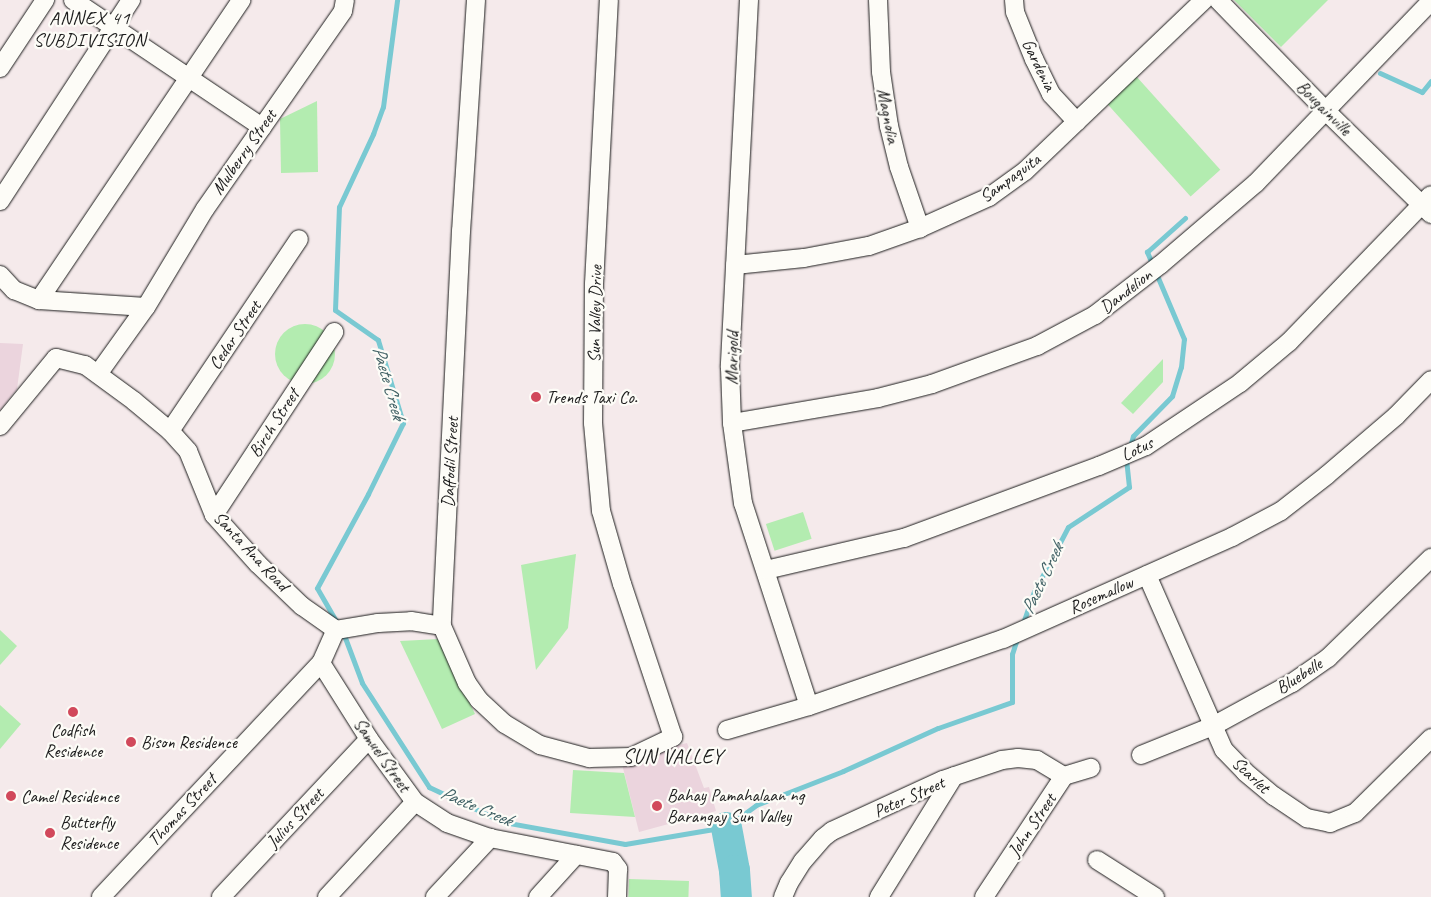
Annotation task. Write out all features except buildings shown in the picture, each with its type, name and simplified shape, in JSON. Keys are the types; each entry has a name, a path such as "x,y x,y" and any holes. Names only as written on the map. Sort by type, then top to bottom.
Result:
{"street":[{"path":"0,68 45,0"},
{"path":"73,0 262,127"},
{"path":"0,200 131,0"},
{"path":"39,300 241,0"},
{"name":"Mulberry Street","path":"98,374 146,307 205,209 343,10 344,0"},
{"name":"Daffodil Street","path":"476,0 461,231 442,626 456,662 479,700 505,724 540,745 589,758 631,757 673,737"},
{"name":"Sun Valley Drive","path":"609,0 594,284 592,424 601,511 622,584 673,737"},
{"name":"Marigold","path":"749,0 734,265 730,368 732,423 744,503 808,706"},
{"name":"Magnolia","path":"878,0 881,72 889,126 899,167 920,228"},
{"name":"Gardenia","path":"1014,0 1016,12 1034,59 1051,94 1077,122"},
{"name":"Sampaguita","path":"734,265 804,258 869,246 920,228 989,197 1025,171 1204,0"},
{"name":"Bougainville","path":"1218,0 1327,112 1428,204"},
{"name":"Dandelion","path":"732,423 878,398 932,384 1037,346 1095,315 1160,265 1256,184 1327,112 1431,1"},
{"name":"Lotus","path":"766,570 904,538 1099,466 1146,446 1240,383 1289,342 1428,204"},
{"name":"Cedar Street","path":"170,431 299,239"},
{"path":"0,275 14,290 39,300 146,307"},
{"name":"Birch Street","path":"214,515 334,332"},
{"name":"Santa Ana Road","path":"0,426 56,358 85,365 170,431 188,451 214,515 258,564 302,606 336,630"},
{"name":"Rosemallow","path":"727,730 808,706 1003,639 1232,538 1281,511 1372,436 1431,380"},
{"name":"Bluebelle","path":"1141,755 1213,726 1292,683 1328,658 1431,558"},
{"name":"Scarlet","path":"1147,575 1224,750 1259,784 1307,818 1330,823 1355,813 1431,738"},
{"path":"336,630 378,623 411,621 442,626"},
{"name":"Thomas Street","path":"101,897 321,663 336,630"},
{"name":"Samuel Street","path":"321,663 369,739 415,802 448,823 490,838 609,860 617,865 618,869 617,897"},
{"name":"Julius Street","path":"221,897 369,739"},
{"name":"Peter Street","path":"783,897 798,868 812,848 822,838 832,831 954,776 1002,760 1018,758 1037,760 1064,776"},
{"name":"John Street","path":"984,897 1064,776 1091,768"},
{"path":"879,897 954,776"},
{"path":"327,897 415,802"},
{"path":"435,897 490,838"},
{"path":"538,897 576,855"},
{"path":"1097,860 1148,895"}],"shaded area":[{"path":"0,343 23,344 17,389 0,410"},
{"path":"687,743 704,788 709,787 716,811 639,832 621,760"}],"green space":[{"path":"1234,0 1328,0 1281,47"},
{"path":"1136,76 1220,170 1191,196 1106,103"},
{"path":"317,101 318,172 281,173 280,119"},
{"path":"305,324 322,329 330,337 335,354 330,371 322,379 305,384 288,379 280,371 275,354 280,337 288,329"},
{"path":"1163,359 1163,382 1133,414 1121,403"},
{"path":"803,512 812,539 775,551 766,524"},
{"path":"576,554 568,628 536,670 521,565"},
{"path":"0,630 17,646 0,665"},
{"path":"439,639 475,714 442,729 400,641"},
{"path":"0,705 21,724 0,749"},
{"path":"573,770 624,773 635,817 570,813"},
{"path":"629,879 689,881 688,897 628,897"}],"waterway":[{"name":"Paete Creek","path":"336,621 317,588 368,494 403,423 378,340 335,310 339,207 373,134 383,107 397,0"},
{"name":"Paete Creek","path":"1380,73 1422,92 1431,81"},
{"name":"Paete Creek","path":"1130,447 1133,436 1172,396 1181,367 1184,339 1147,252 1185,218"},
{"name":"Paete Creek","path":"1022,626 1034,592 1068,527 1129,487 1126,458"},
{"name":"Paete Creek","path":"344,635 362,683 429,787 503,822 625,844 726,827 756,805 843,771 938,728 1012,702 1012,654 1018,636"},
{"name":"Paete Creek","path":"726,827 734,870 736,897"}],"place":[{"name":"Trends Taxi Co.","path":"536,397"},
{"name":"Codfish Residence","path":"73,712"},
{"name":"Bison Residence","path":"131,742"},
{"name":"Camel Residence","path":"11,796"},
{"name":"Bahay Pamahalaan ng Barangay Sun Valley","path":"657,806"},
{"name":"Butterfly Residence","path":"50,833"}],"district":[{"name":"ANNEX 41 SUBDIVISION","path":"90,30"},
{"name":"SUN VALLEY","path":"673,756"}]}
